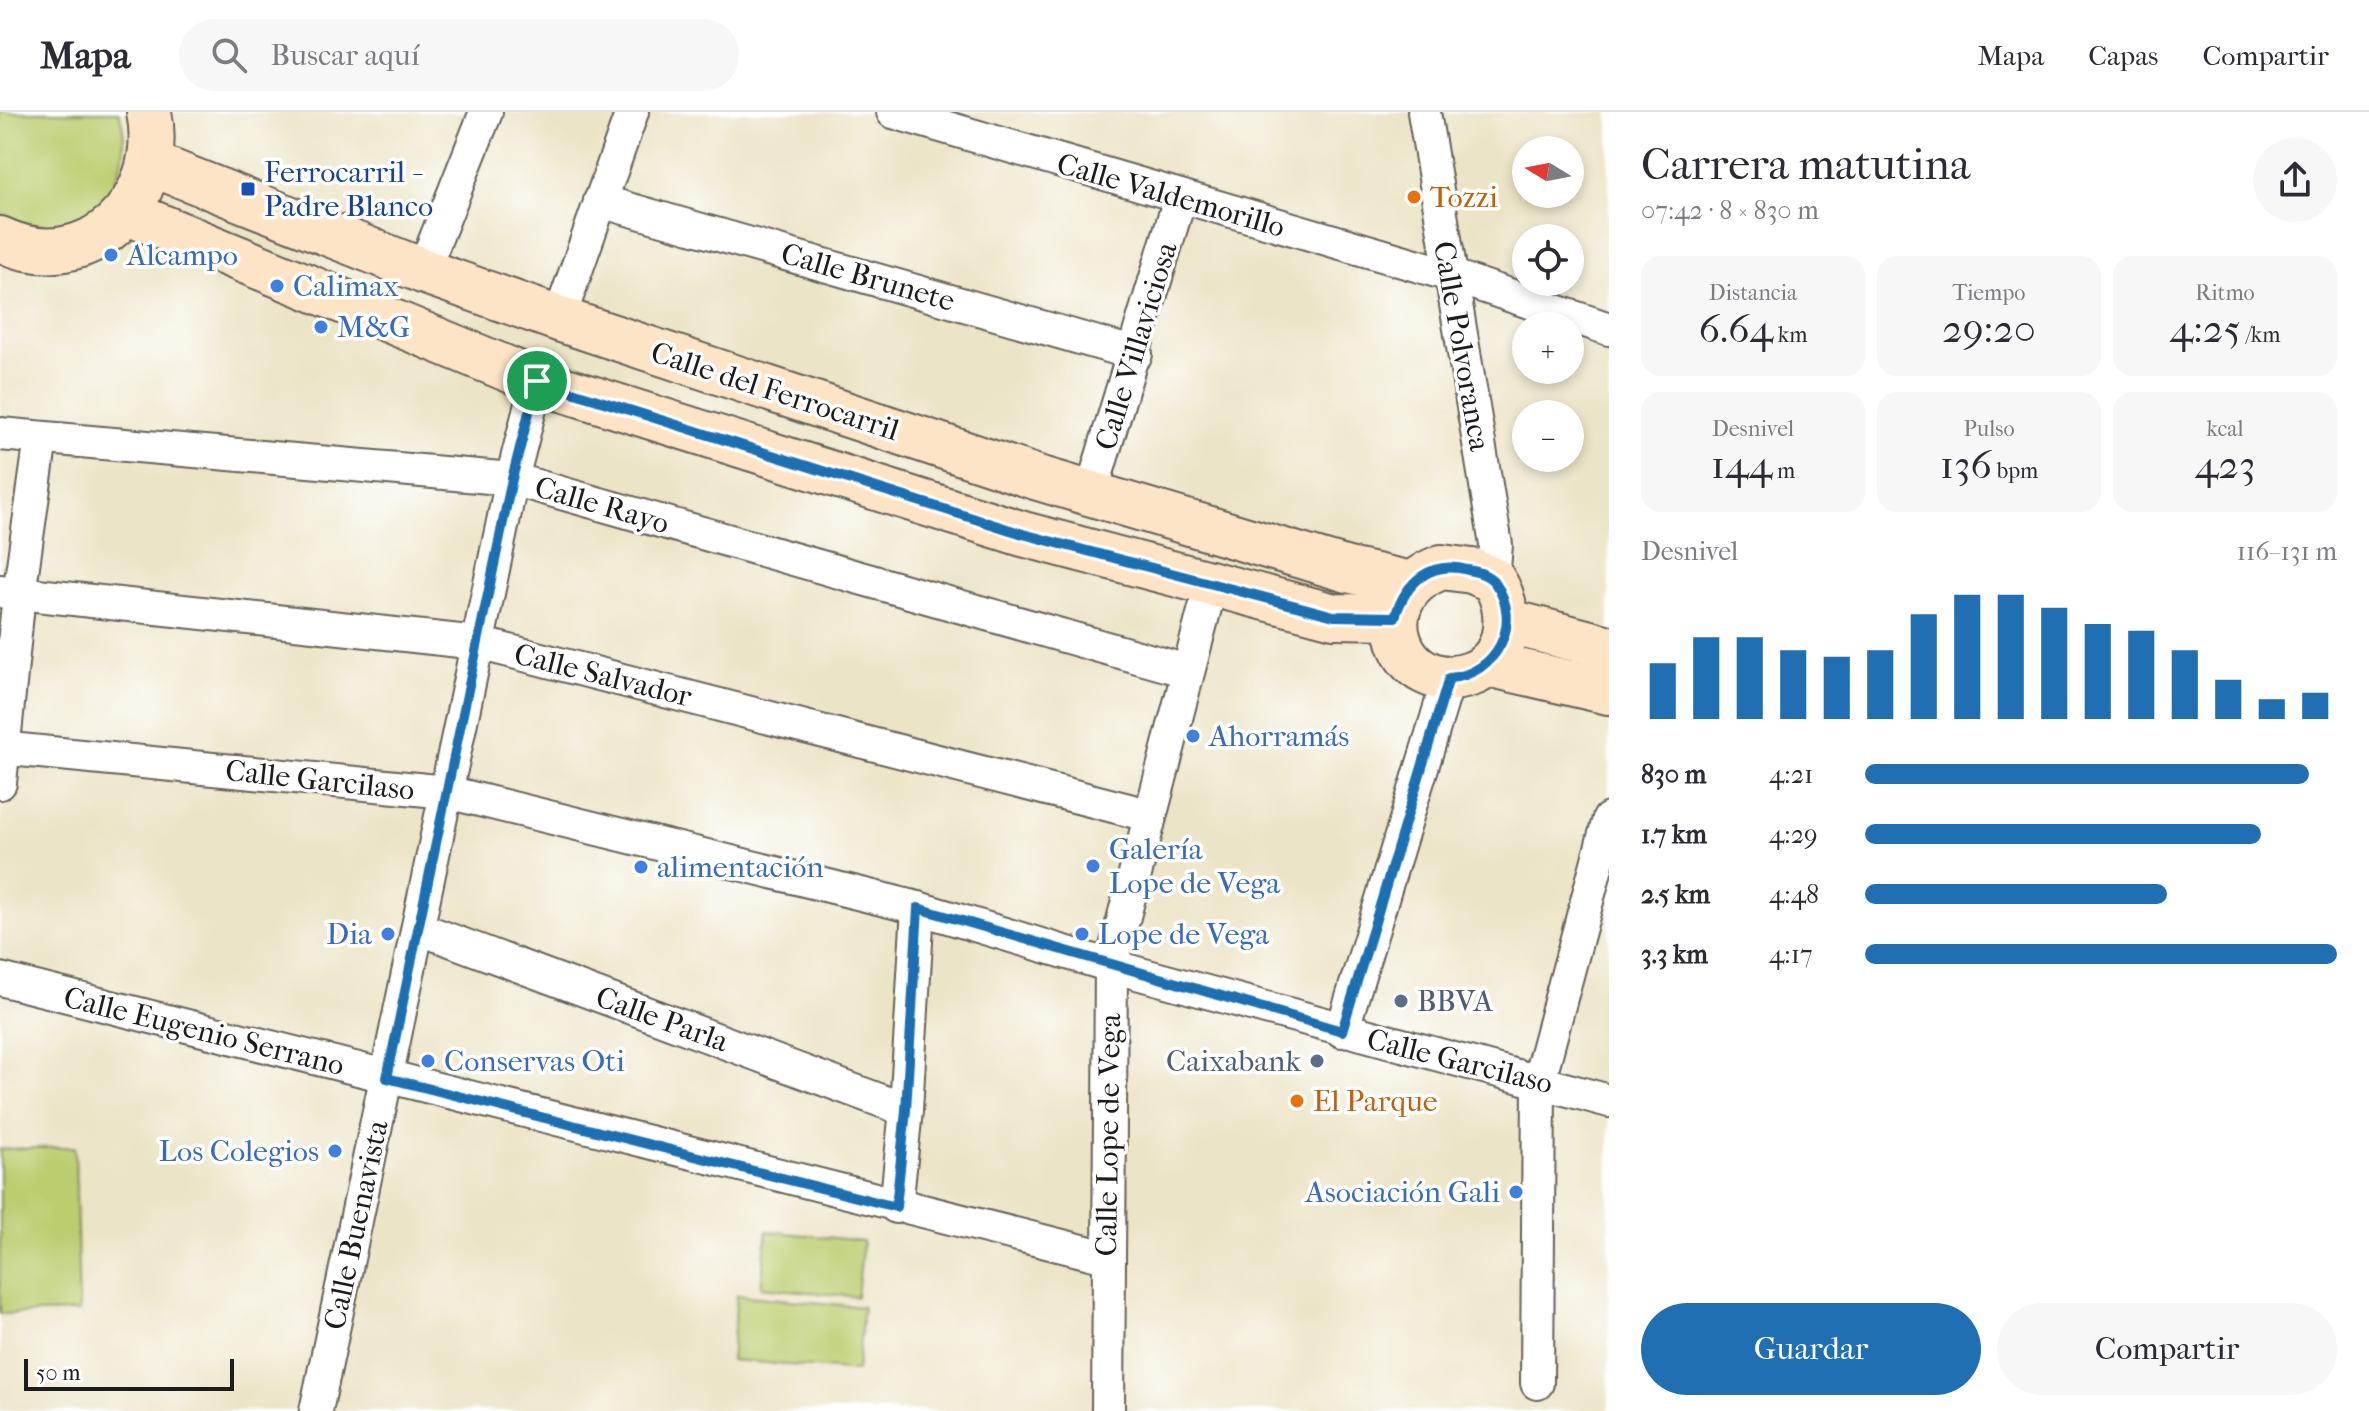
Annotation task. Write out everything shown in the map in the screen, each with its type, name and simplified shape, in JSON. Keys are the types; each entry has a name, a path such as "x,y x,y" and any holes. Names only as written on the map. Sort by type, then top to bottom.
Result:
{"street":[{"path":"0,239 39,250 69,248 98,237 128,213 152,164 154,138 149,112"},
{"path":"423,271 486,112"},
{"path":"559,319 632,112"},
{"name":"Calle Valdemorillo","path":"893,112 1450,275 1609,329"},
{"name":"Calle Polvoranca","path":"1424,112 1496,545 1493,580"},
{"name":"Calle del Ferrocarril","path":"152,164 423,271 559,319 1091,493 1348,570 1403,600"},
{"name":"Calle Villaviciosa","path":"1091,493 1136,354 1180,198"},
{"name":"Calle Brunete","path":"600,201 1136,354"},
{"name":"Calle del Ferrocarril","path":"128,213 537,381 1023,534 1334,616 1403,600"},
{"name":"Calle Buenavista","path":"316,1411 512,479 537,381"},
{"name":"Calle Rayo","path":"0,434 512,479 1187,671"},
{"path":"0,783 10,593 41,438"},
{"path":"1342,1031 1468,671 1498,652 1506,621 1493,580 1484,574 1455,567 1423,574 1403,600 1406,655 1423,671 1468,671 1609,692"},
{"name":"Calle Lope de Vega","path":"1108,1411 1106,1257 1111,966 1148,815 1211,585"},
{"name":"Calle Salvador","path":"10,593 478,643 1148,815"},
{"path":"1506,621 1609,648"},
{"name":"Calle Garcilaso","path":"2,748 447,792 918,908 1342,1031 1539,1080 1609,1101"},
{"path":"1537,1383 1539,1080 1598,904 1609,819"},
{"path":"896,1207 906,1110 918,908"},
{"name":"Calle Parla","path":"418,928 906,1110"},
{"name":"Calle Eugenio Serrano","path":"0,979 896,1207 1106,1257"}],"green space":[{"path":"0,112 119,112 124,140 121,166 111,188 96,206 76,219 53,225 27,223 0,213"},
{"path":"75,1147 79,1312 0,1314 0,1149"},
{"path":"767,1231 863,1241 857,1297 761,1287"},
{"path":"737,1295 863,1307 857,1371 731,1360"}],"place":[{"name":"Ferrocarril - Padre Blanco","path":"248,189"},
{"name":"Tozzi","path":"1414,197"},
{"name":"Alcampo","path":"111,255"},
{"name":"Calimax","path":"277,286"},
{"name":"M&G","path":"321,327"},
{"name":"Ahorramás","path":"1193,736"},
{"name":"Galería Lope de Vega","path":"1093,866"},
{"name":"alimentación","path":"641,867"},
{"name":"Dia","path":"388,934"},
{"name":"Lope de Vega","path":"1082,934"},
{"name":"BBVA","path":"1401,1001"},
{"name":"Conservas Oti","path":"428,1061"},
{"name":"Caixabank","path":"1317,1061"},
{"name":"El Parque","path":"1297,1101"},
{"name":"Los Colegios","path":"335,1151"},
{"name":"Asociación Gali","path":"1516,1192"}],"route":[{"path":"537,381 1023,534 1334,616 1395,617 1402,596 1411,584 1423,574 1442,567 1484,574 1493,580 1502,601 1506,632 1498,652 1488,664 1476,672 1449,678 1342,1031 918,908 906,1110 896,1207 387,1078 512,479 537,381"}]}
